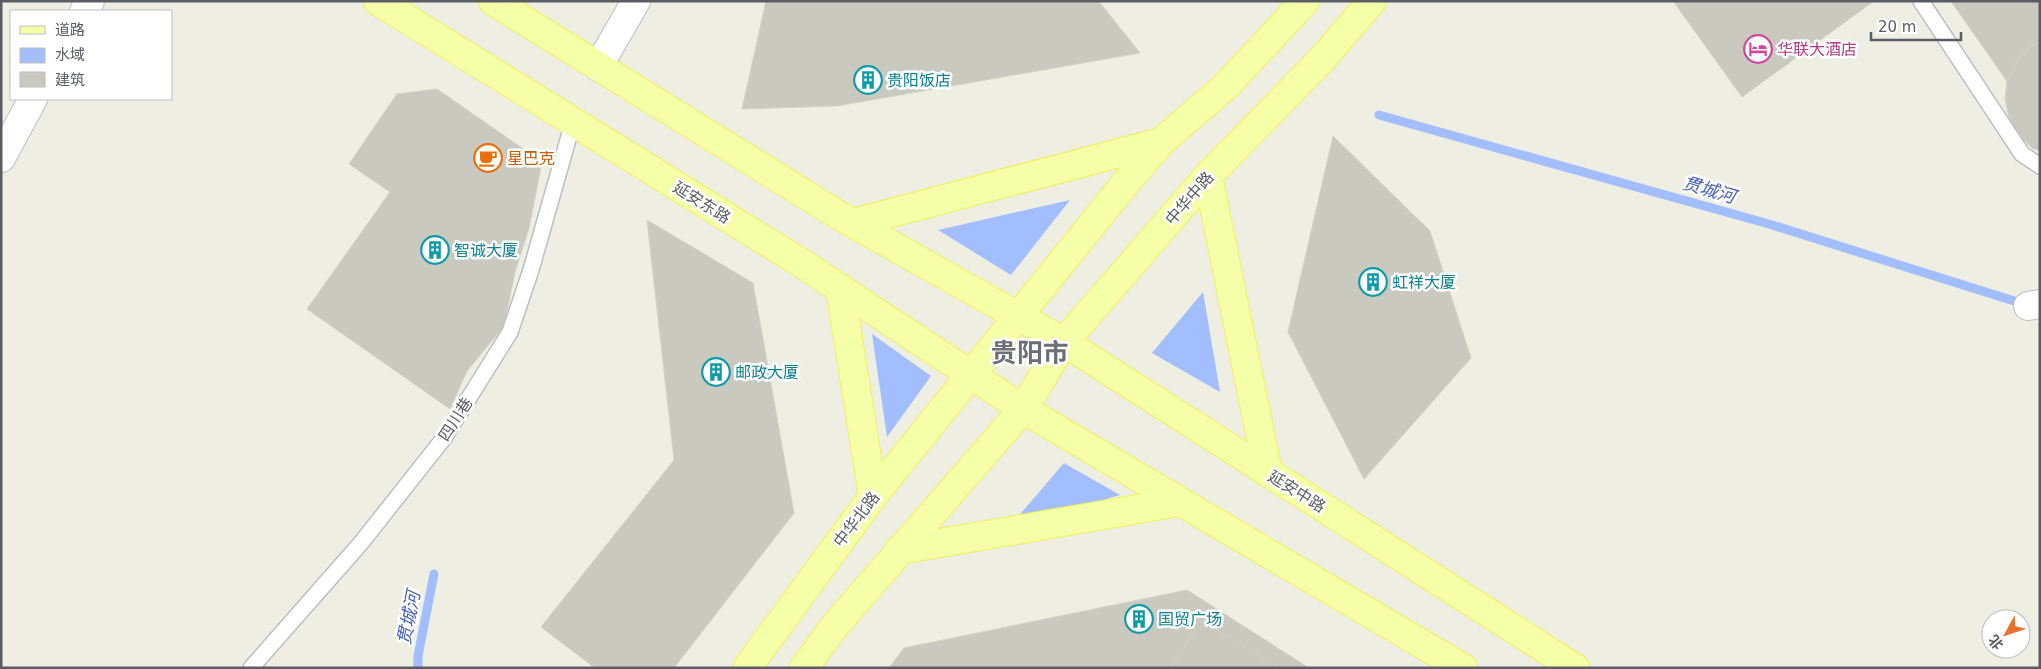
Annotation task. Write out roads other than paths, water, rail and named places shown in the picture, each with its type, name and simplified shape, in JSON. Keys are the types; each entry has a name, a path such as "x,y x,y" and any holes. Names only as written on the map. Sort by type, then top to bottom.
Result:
{"main road":[{"name":"延安东路","path":"378,1 840,288 1023,409"},
{"path":"493,1 840,216 1018,318"},
{"path":"971,375 1124,185 1161,142 1226,86 1305,1"},
{"name":"中华中路","path":"1023,409 1064,342 1208,176 1324,57 1372,1"},
{"path":"854,223 1161,142"},
{"path":"1208,176 1268,473"},
{"path":"840,288 873,496"},
{"name":"延安中路","path":"1018,318 1064,342 1575,668"},
{"name":"中华北路","path":"747,668 873,496 971,375"},
{"path":"804,668 833,628 1023,409 1463,668"},
{"path":"899,550 1179,502"}],"street":[{"path":"598,67 636,1"},
{"path":"1,158 32,100"}],"lane":[{"path":"1921,1 2022,154 2040,166"},
{"name":"四川巷","path":"251,668 361,543 444,438 510,332 531,270 573,122"}],"water":[{"path":"1070,200 1011,275 938,230"},
{"path":"1203,292 1220,392 1152,353"},
{"path":"872,334 931,376 887,437"},
{"path":"1064,463 1120,495 1010,526"}],"waterway":[{"name":"贯城河","path":"1379,115 1769,224 2027,305"},
{"name":"贯城河","path":"418,668 418,656 434,574"}],"place":[{"name":"华联大酒店","path":"1758,49"},
{"name":"贵阳饭店","path":"868,80"},
{"name":"星巴克","path":"488,158"},
{"name":"智诚大厦","path":"435,250"},
{"name":"虹祥大厦","path":"1373,282"},
{"name":"邮政大厦","path":"716,372"},
{"name":"国贸广场","path":"1139,619"}],"district":[{"name":"贵阳市","path":"1030,353"}]}
